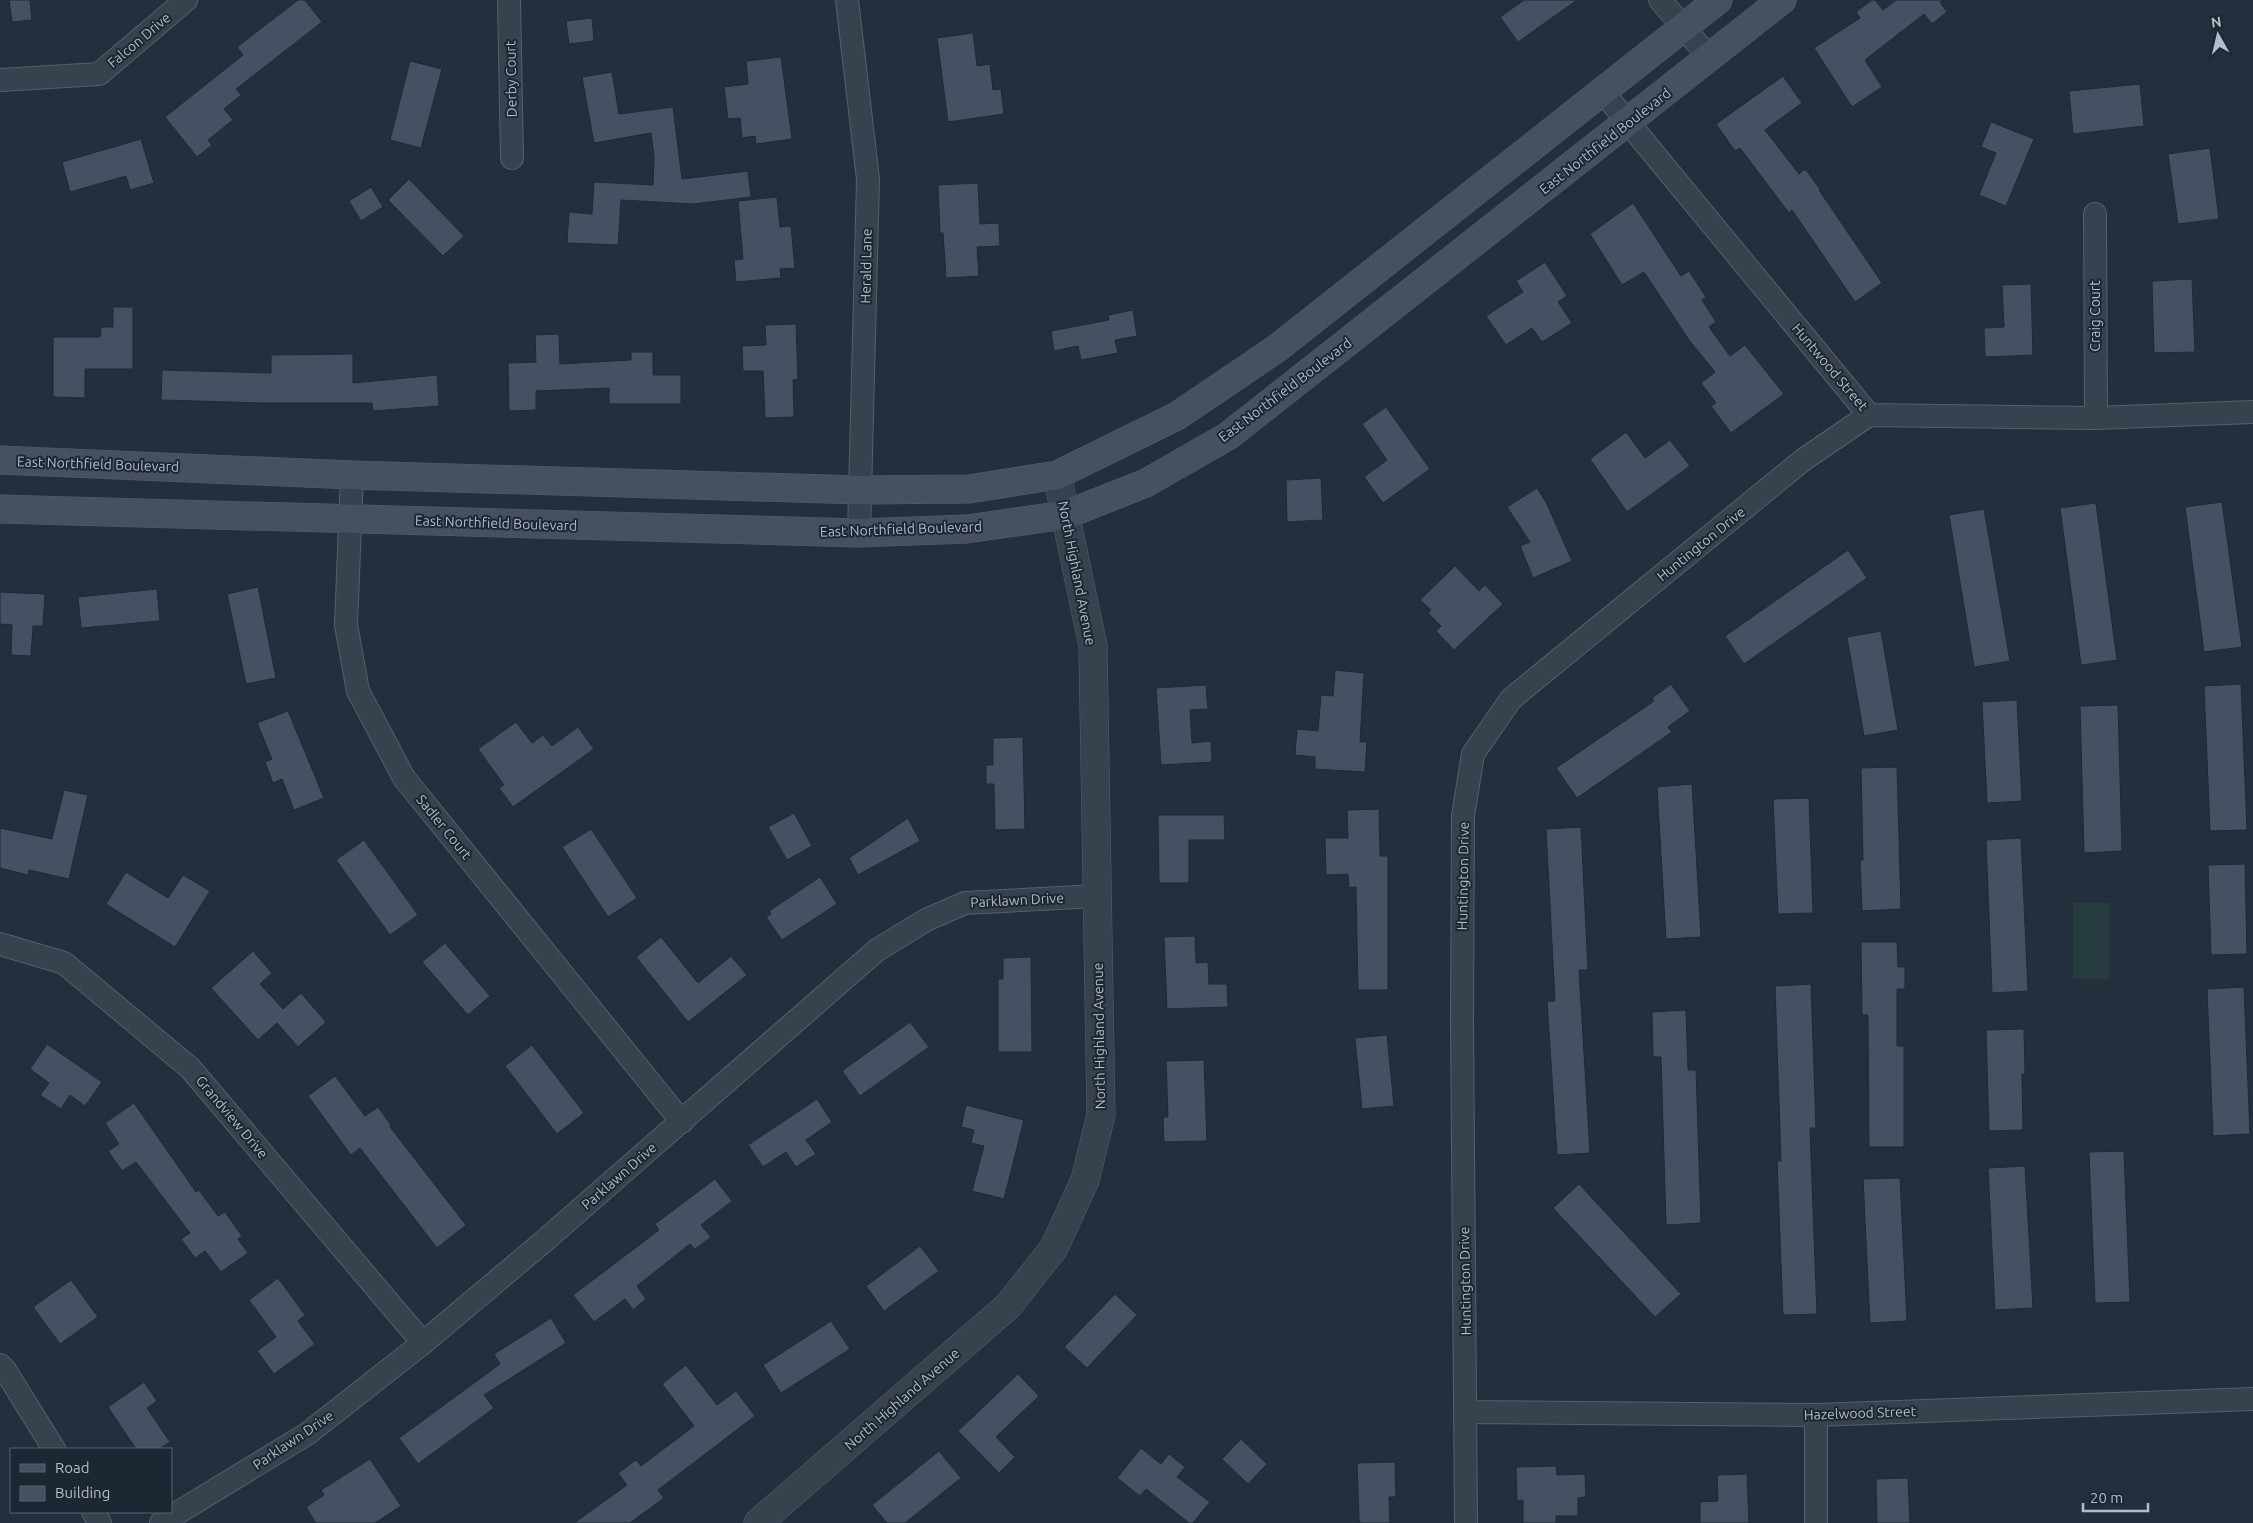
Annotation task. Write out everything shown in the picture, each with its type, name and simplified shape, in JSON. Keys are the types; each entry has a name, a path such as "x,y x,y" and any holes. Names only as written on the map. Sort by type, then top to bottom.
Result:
{"main road":[{"name":"East Northfield Boulevard","path":"0,460 352,475 860,490 968,489 1057,475 1178,416 1276,349 1718,0"},
{"name":"East Northfield Boulevard","path":"0,509 859,533 967,529 1065,515 1146,483 1228,436 1782,0"}],"street":[{"name":"Falcon Drive","path":"0,80 99,74 186,0"},
{"name":"Derby Court","path":"509,0 512,158"},
{"name":"Herald Lane","path":"847,0 868,179 859,533"},
{"path":"1660,0 1682,28 1710,58"},
{"name":"Huntwood Street","path":"1603,92 1869,415 2096,418 2253,412"},
{"name":"Craig Court","path":"2095,214 2096,418"},
{"name":"Huntington Drive","path":"1466,1523 1467,1412 1462,1022 1463,836 1473,754 1511,699 1803,460 1869,415"},
{"name":"Sadler Court","path":"352,475 346,625 358,691 404,778 682,1122"},
{"name":"North Highland Avenue","path":"758,1523 1008,1306 1054,1248 1085,1180 1101,1115 1093,646 1057,475"},
{"name":"Parklawn Drive","path":"161,1523 307,1434 422,1343 682,1122 877,950 926,920 964,903 1097,896"},
{"name":"Grandview Drive","path":"0,944 64,963 190,1068 422,1343"},
{"path":"0,1365 6,1370 53,1448"},
{"name":"Hazelwood Street","path":"1467,1412 1816,1415 2253,1399"},
{"path":"1816,1415 1816,1523"}],"green space":[{"path":"2073,902 2109,903 2109,979 2073,979"}],"building":[{"path":"9,0 30,0 32,20 12,22"},
{"path":"298,0 305,0 322,22 236,89 241,95 224,109 233,120 208,140 212,145 197,157 165,117 243,55 237,47"},
{"path":"1524,0 1577,0 1518,42 1500,17"},
{"path":"1872,0 1875,0 1883,10 1896,0 1943,0 1940,2 1947,12 1932,24 1924,14 1865,60 1882,87 1852,107 1814,48 1860,18 1856,12"},
{"path":"592,18 594,41 569,44 566,21"},
{"path":"973,33 977,66 990,64 993,90 1001,89 1004,114 948,122 937,38"},
{"path":"781,57 792,139 756,144 755,136 742,138 740,118 728,119 724,87 748,84 746,61"},
{"path":"410,61 442,69 421,148 390,140"},
{"path":"612,72 619,114 673,107 682,179 748,171 751,197 693,204 621,200 618,245 567,243 569,212 592,214 594,182 653,185 654,157 651,133 594,143 582,77"},
{"path":"1783,76 1802,103 1765,130 1799,174 1805,169 1882,283 1855,302 1792,210 1789,213 1740,148 1735,151 1716,124"},
{"path":"2140,84 2144,126 2073,134 2069,91"},
{"path":"1991,122 2034,139 2006,206 1979,195 1996,153 1981,147"},
{"path":"141,139 154,183 130,190 126,176 70,192 62,162"},
{"path":"2210,148 2219,219 2178,224 2168,154"},
{"path":"409,179 464,236 443,256 388,200"},
{"path":"978,183 980,224 999,223 1000,246 977,247 979,276 946,278 943,233 940,233 938,185"},
{"path":"371,187 383,207 361,221 349,201"},
{"path":"777,197 780,227 791,226 795,268 780,269 781,278 736,282 734,260 743,259 738,201"},
{"path":"1633,203 1681,276 1689,271 1706,297 1702,300 1716,322 1709,327 1730,356 1745,345 1784,394 1731,433 1711,406 1716,403 1701,383 1715,372 1689,340 1644,272 1622,285 1590,234"},
{"path":"1545,262 1567,296 1558,302 1572,323 1542,342 1532,328 1506,345 1486,316 1523,292 1516,281"},
{"path":"2192,279 2195,352 2154,353 2152,281"},
{"path":"2031,284 2033,355 1985,357 1984,328 2004,327 2002,285"},
{"path":"113,307 133,307 133,369 85,369 85,398 53,397 53,337 100,337 101,327 113,327"},
{"path":"1133,310 1137,336 1115,340 1118,353 1081,360 1078,346 1054,351 1051,331 1109,320 1108,315"},
{"path":"796,324 798,379 793,380 794,417 765,418 763,371 743,371 742,346 766,345 765,325"},
{"path":"559,334 560,364 631,360 631,352 653,352 653,375 681,375 681,404 609,404 609,388 536,391 536,410 509,411 508,363 536,362 535,335"},
{"path":"353,354 353,383 437,375 439,406 373,411 372,403 262,403 161,400 162,370 271,373 271,355"},
{"path":"1386,407 1430,469 1383,503 1364,477 1387,460 1362,424"},
{"path":"1626,432 1645,458 1670,440 1690,466 1627,512 1590,459"},
{"path":"1321,478 1323,520 1287,522 1286,480"},
{"path":"1537,488 1547,504 1572,561 1533,578 1520,546 1530,542 1507,507"},
{"path":"2222,502 2242,647 2204,652 2185,507"},
{"path":"2096,503 2117,660 2081,665 2060,508"},
{"path":"1984,509 2010,661 1974,667 1949,515"},
{"path":"1848,550 1867,578 1744,664 1725,636"},
{"path":"1455,566 1479,591 1485,585 1503,604 1454,650 1436,631 1441,626 1428,613 1431,610 1420,600"},
{"path":"258,587 276,678 246,684 227,594"},
{"path":"157,589 160,621 81,628 78,597"},
{"path":"0,592 45,594 43,626 33,626 31,656 11,655 12,625 0,624"},
{"path":"1881,631 1898,730 1864,736 1847,637"},
{"path":"1335,670 1364,673 1360,742 1367,742 1365,772 1315,769 1315,757 1295,755 1297,729 1318,731 1321,695 1333,696"},
{"path":"1671,684 1690,711 1668,727 1672,732 1577,798 1556,768 1654,701 1652,698"},
{"path":"2241,684 2247,830 2210,831 2204,686"},
{"path":"1206,685 1208,709 1190,710 1192,743 1211,741 1212,762 1161,765 1156,688"},
{"path":"2017,700 2022,801 1987,803 1982,702"},
{"path":"2118,705 2122,851 2084,853 2080,706"},
{"path":"288,711 324,798 294,810 282,779 273,783 265,762 272,759 257,723"},
{"path":"516,722 532,743 543,735 552,746 578,727 594,749 513,807 499,788 504,785 478,749"},
{"path":"1023,737 1025,829 995,830 994,784 986,784 986,765 993,765 993,738"},
{"path":"1897,767 1901,909 1862,911 1860,860 1863,860 1861,768"},
{"path":"1692,784 1701,937 1666,939 1657,787"},
{"path":"64,790 88,795 69,879 29,870 28,875 0,868 0,828 52,839"},
{"path":"1809,798 1813,913 1778,914 1773,799"},
{"path":"1379,809 1380,856 1388,856 1388,990 1358,990 1356,887 1349,888 1348,874 1326,875 1325,838 1348,838 1347,810"},
{"path":"794,813 812,846 787,860 768,827"},
{"path":"1158,815 1224,815 1225,840 1189,840 1189,883 1159,883"},
{"path":"908,818 920,841 858,875 849,858"},
{"path":"1581,827 1588,970 1579,970 1590,1153 1557,1155 1547,1001 1555,1001 1546,829"},
{"path":"591,829 637,898 608,917 562,847"},
{"path":"2021,838 2028,991 1992,993 1986,840"},
{"path":"364,840 418,915 390,935 336,860"},
{"path":"2245,864 2247,954 2211,955 2208,865"},
{"path":"126,872 168,898 183,875 210,891 175,947 106,904"},
{"path":"820,877 837,904 782,940 766,917 771,914 769,911"},
{"path":"1195,936 1196,963 1208,962 1209,984 1227,984 1228,1007 1167,1009 1164,937"},
{"path":"661,937 698,983 731,956 747,975 688,1022 636,957"},
{"path":"1861,942 1897,942 1898,967 1905,967 1905,989 1897,989 1897,1046 1904,1046 1904,1147 1869,1147 1868,1015 1862,1015"},
{"path":"445,943 490,996 468,1015 422,962"},
{"path":"253,951 272,973 260,984 283,1009 301,993 326,1022 298,1047 277,1023 258,1040 211,988"},
{"path":"1031,957 1032,1052 998,1052 998,979 1003,979 1003,958"},
{"path":"1811,984 1816,1128 1810,1128 1817,1314 1783,1315 1777,1161 1781,1161 1775,986"},
{"path":"2244,987 2250,1134 2213,1136 2207,989"},
{"path":"1686,1010 1688,1070 1696,1070 1701,1223 1666,1225 1661,1057 1653,1057 1652,1012"},
{"path":"910,1022 929,1047 860,1096 842,1071"},
{"path":"2024,1029 2025,1074 2022,1074 2023,1130 1989,1131 1986,1030"},
{"path":"1387,1035 1394,1106 1362,1109 1355,1038"},
{"path":"47,1044 102,1082 85,1106 70,1095 61,1109 40,1095 49,1083 30,1069"},
{"path":"532,1045 584,1113 557,1134 505,1066"},
{"path":"1204,1060 1207,1141 1164,1142 1163,1117 1168,1117 1166,1061"},
{"path":"335,1076 365,1116 378,1107 391,1125 390,1127 466,1225 437,1248 360,1148 351,1155 308,1096"},
{"path":"817,1099 832,1122 806,1140 816,1154 796,1167 786,1152 763,1167 748,1145"},
{"path":"134,1103 196,1192 199,1190 218,1216 225,1212 242,1236 238,1239 248,1253 221,1272 205,1251 195,1258 181,1239 190,1233 136,1162 122,1171 108,1151 119,1144 105,1123"},
{"path":"966,1105 1024,1120 1004,1199 972,1191 984,1146 971,1143 974,1130 961,1127"},
{"path":"2124,1151 2130,1302 2095,1303 2089,1152"},
{"path":"2025,1166 2033,1308 1995,1310 1988,1168"},
{"path":"1900,1178 1907,1321 1870,1323 1863,1179"},
{"path":"715,1179 732,1201 701,1225 711,1237 695,1249 690,1244 637,1286 646,1299 633,1310 625,1299 594,1322 573,1295 659,1230 655,1224"},
{"path":"1579,1184 1681,1294 1655,1317 1553,1208"},
{"path":"920,1246 939,1271 884,1311 866,1286"},
{"path":"278,1278 305,1315 298,1321 315,1344 274,1374 257,1351 276,1337 249,1300"},
{"path":"71,1280 98,1317 60,1344 33,1307"},
{"path":"1115,1294 1137,1315 1087,1368 1064,1347"},
{"path":"551,1318 566,1343 484,1395 494,1408 418,1464 399,1438 500,1364 494,1354"},
{"path":"831,1321 850,1349 781,1393 763,1365"},
{"path":"686,1365 717,1405 736,1391 755,1416 658,1490 664,1498 630,1523 574,1523 627,1485 618,1473 636,1460 641,1466 694,1426 662,1384"},
{"path":"1018,1374 1039,1396 996,1437 1015,1457 999,1473 958,1431"},
{"path":"144,1382 157,1401 147,1408 170,1442 161,1448 135,1448 108,1407"},
{"path":"1241,1439 1267,1464 1248,1484 1222,1459"},
{"path":"1141,1448 1161,1464 1169,1454 1185,1467 1177,1477 1210,1502 1193,1523 1189,1523 1146,1489 1140,1496 1117,1478"},
{"path":"939,1451 961,1478 905,1523 887,1523 872,1505"},
{"path":"370,1459 401,1506 375,1523 316,1523 306,1507 324,1495 321,1490"},
{"path":"1395,1462 1396,1497 1389,1497 1390,1523 1360,1523 1357,1463"},
{"path":"1556,1466 1557,1475 1585,1474 1586,1497 1578,1498 1578,1516 1556,1516 1556,1523 1523,1523 1523,1500 1517,1501 1516,1467"},
{"path":"1747,1474 1749,1523 1700,1523 1700,1502 1718,1501 1717,1475"},
{"path":"1908,1478 1910,1523 1877,1523 1876,1479"}]}
